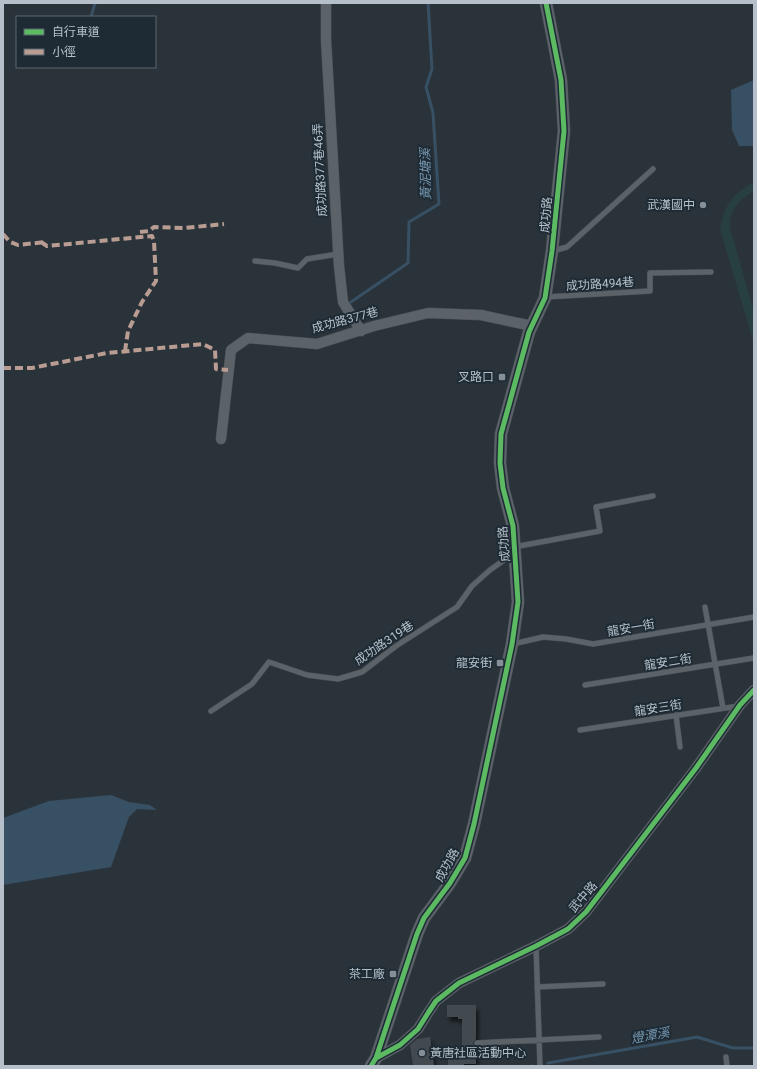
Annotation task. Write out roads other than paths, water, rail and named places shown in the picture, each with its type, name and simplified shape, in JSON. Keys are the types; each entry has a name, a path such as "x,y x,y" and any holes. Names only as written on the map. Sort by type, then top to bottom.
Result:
{"street":[{"name":"成功路377巷46弄","path":"326,3 326,40 338,254 343,302 361,330"},
{"name":"成功路","path":"374,1062 417,934 424,918 450,883 465,858 474,824 512,644 518,602 513,526 503,488 500,463 501,434 532,326 545,298 552,251 564,131 561,80 546,3"},
{"name":"成功路377巷","path":"221,438 231,350 248,338 317,344 374,326 428,313 481,315 532,326"},
{"name":"武中路","path":"374,1062 400,1046 418,1029 436,1001 458,983 568,929 586,912 696,768 740,705 754,690"}],"lane":[{"path":"552,251 567,247 654,170"},
{"path":"255,261 275,263 298,268 307,259 338,254"},
{"name":"成功路494巷","path":"545,298 650,290 650,273 711,272"},
{"path":"514,550 600,531 596,507 653,496"},
{"name":"成功路319巷","path":"211,711 252,684 269,662 307,675 338,679 362,672 396,646 457,607 472,586 514,550"},
{"path":"705,607 723,708"},
{"name":"龍安一街","path":"512,644 543,637 566,639 593,644 754,617"},
{"name":"龍安二街","path":"585,686 754,658"},
{"name":"龍安三街","path":"580,730 740,705"},
{"path":"676,715 680,747"},
{"path":"536,946 540,1066"},
{"path":"537,987 603,984"},
{"path":"477,1043 539,1041 599,1036"},
{"path":"726,1057 727,1066"}],"water":[{"path":"754,80 754,146 739,146 732,130 731,90"},
{"path":"111,795 129,802 150,805 157,810 137,809 129,817 111,867 3,885 3,818 49,801"}],"waterway":[{"name":"黃泥塘溪","path":"91,16 95,3"},
{"name":"黃泥塘溪","path":"351,302 408,263 409,222 439,204 433,113 426,87 432,69 428,3"},
{"name":"燈潭溪","path":"548,1063 697,1037 733,1048 754,1048"}],"place":[{"name":"武漢國中","path":"703,205"},
{"name":"叉路口","path":"502,377"},
{"name":"龍安街","path":"500,663"},
{"name":"茶工廠","path":"393,974"},
{"name":"黃唐社區活動中心","path":"422,1053"}]}
